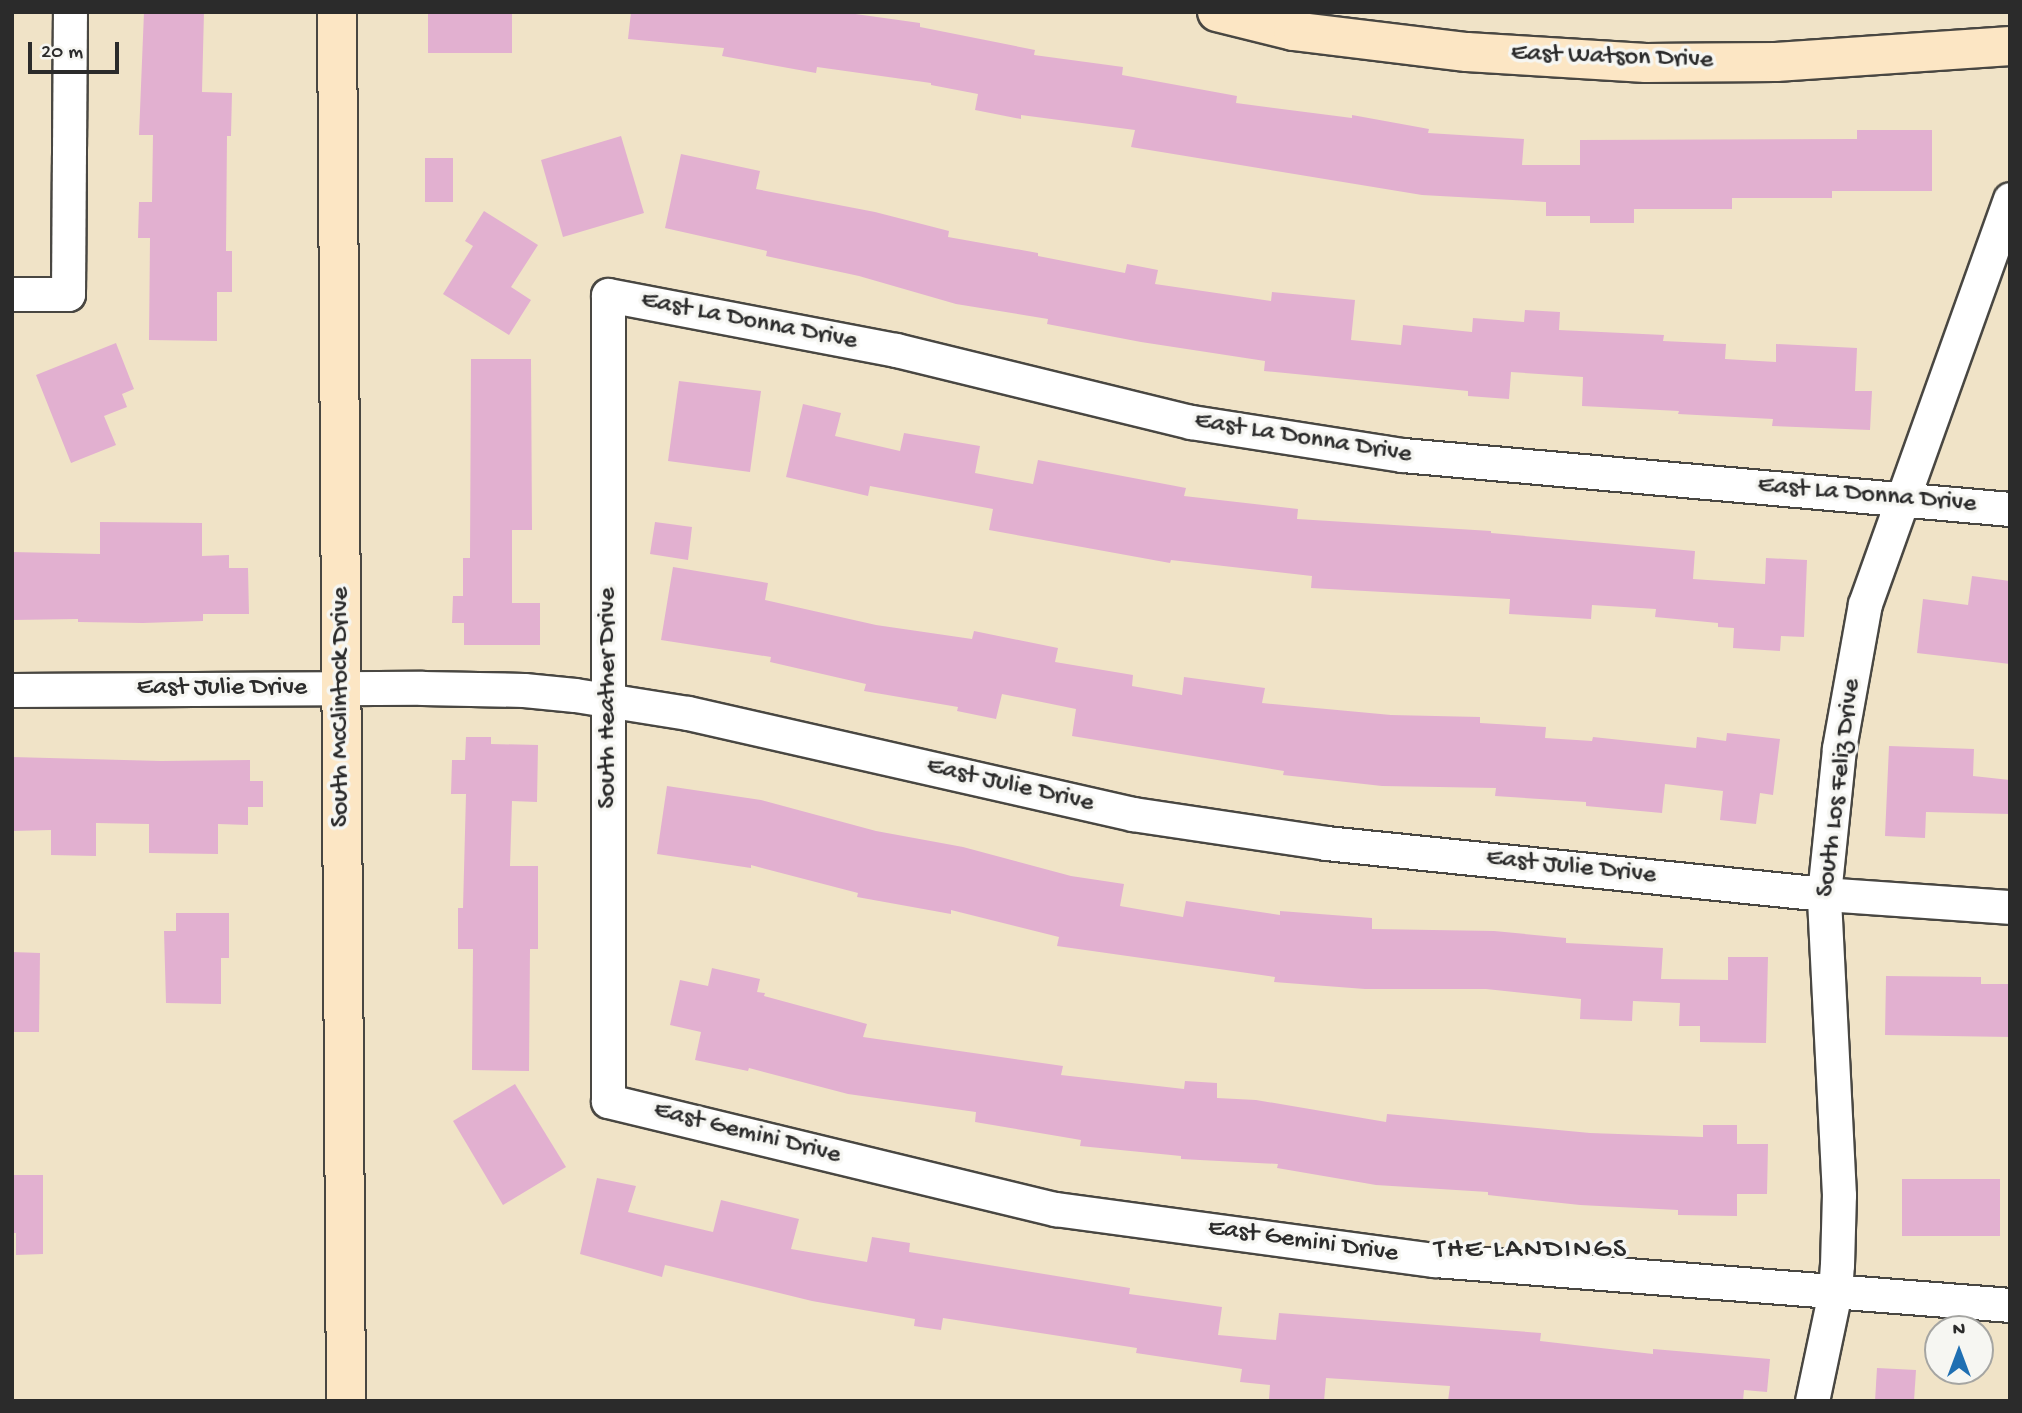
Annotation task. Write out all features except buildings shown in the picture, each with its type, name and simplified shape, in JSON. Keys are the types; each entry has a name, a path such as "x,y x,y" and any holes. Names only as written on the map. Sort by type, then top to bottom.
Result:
{"main road":[{"name":"South McClintock Drive","path":"337,12 346,1401"},
{"name":"East Watson Drive","path":"1217,12 1293,31 1454,51 1646,63 1776,61 2010,46"}],"street":[{"path":"12,294 68,294 70,12"},
{"name":"South Los Feliz Drive","path":"1812,1401 1835,1292 1839,1195 1824,894 1839,748 1865,604 2010,200"},
{"name":"East La Donna Drive","path":"608,295 896,350 1191,422 1402,455 2010,509"},
{"name":"South Heather Drive","path":"608,295 608,1101"},
{"name":"East Julie Drive","path":"12,690 524,690 609,699 688,713 1133,814 1326,843 1824,894 2010,907"},
{"name":"East Gemini Drive","path":"608,1101 1056,1209 1435,1260 2010,1305"}],"district":[{"name":"THE LANDINGS","path":"1531,1251"}]}
